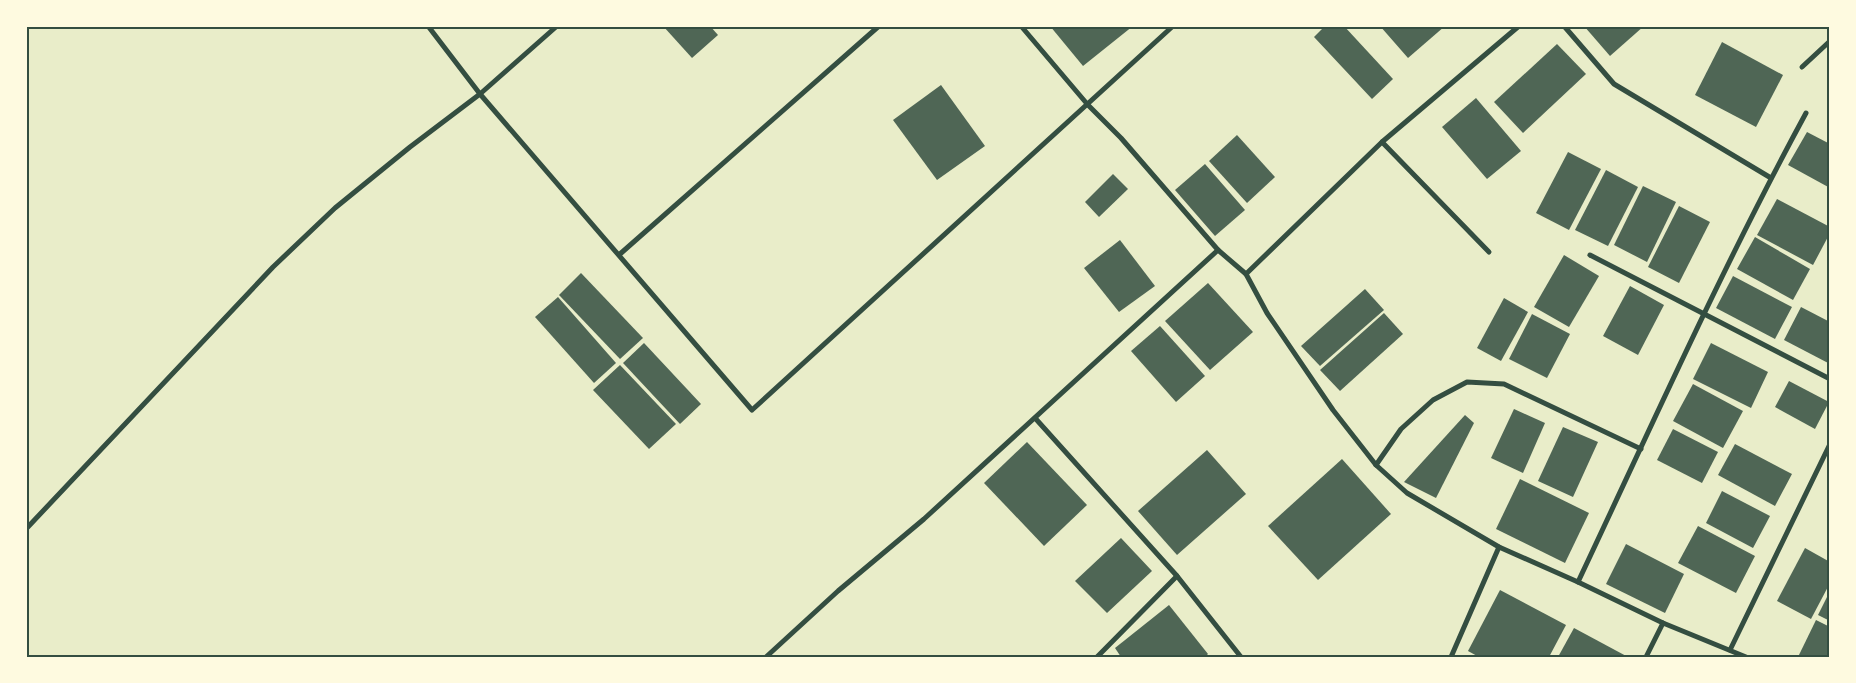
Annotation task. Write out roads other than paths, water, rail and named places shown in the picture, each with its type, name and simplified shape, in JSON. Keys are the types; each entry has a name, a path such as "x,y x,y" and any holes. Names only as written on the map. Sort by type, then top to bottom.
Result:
{"street":[{"path":"428,26 480,94 620,254 752,410 1173,26"},
{"path":"26,529 273,267 335,208 410,147 480,94 558,26"},
{"path":"620,254 879,26"},
{"path":"1021,26 1088,105 1121,138 1218,250 1246,274 1267,313 1333,410 1376,465 1407,493 1499,547 1663,623 1746,657"},
{"path":"1246,274 1382,142 1519,26"},
{"path":"1564,26 1614,84 1771,178"},
{"path":"1802,67 1830,41"},
{"path":"1578,582 1704,315 1771,178 1806,113"},
{"path":"1382,142 1488,252"},
{"path":"766,657 838,591 924,519 1218,250"},
{"path":"1590,255 1830,378"},
{"path":"1376,465 1400,429 1433,400 1467,382 1504,384 1641,449"},
{"path":"1035,418 1176,576 1241,657"},
{"path":"1730,650 1830,444"},
{"path":"1450,657 1499,547"},
{"path":"1097,657 1176,576"},
{"path":"1646,657 1663,623"}]}
